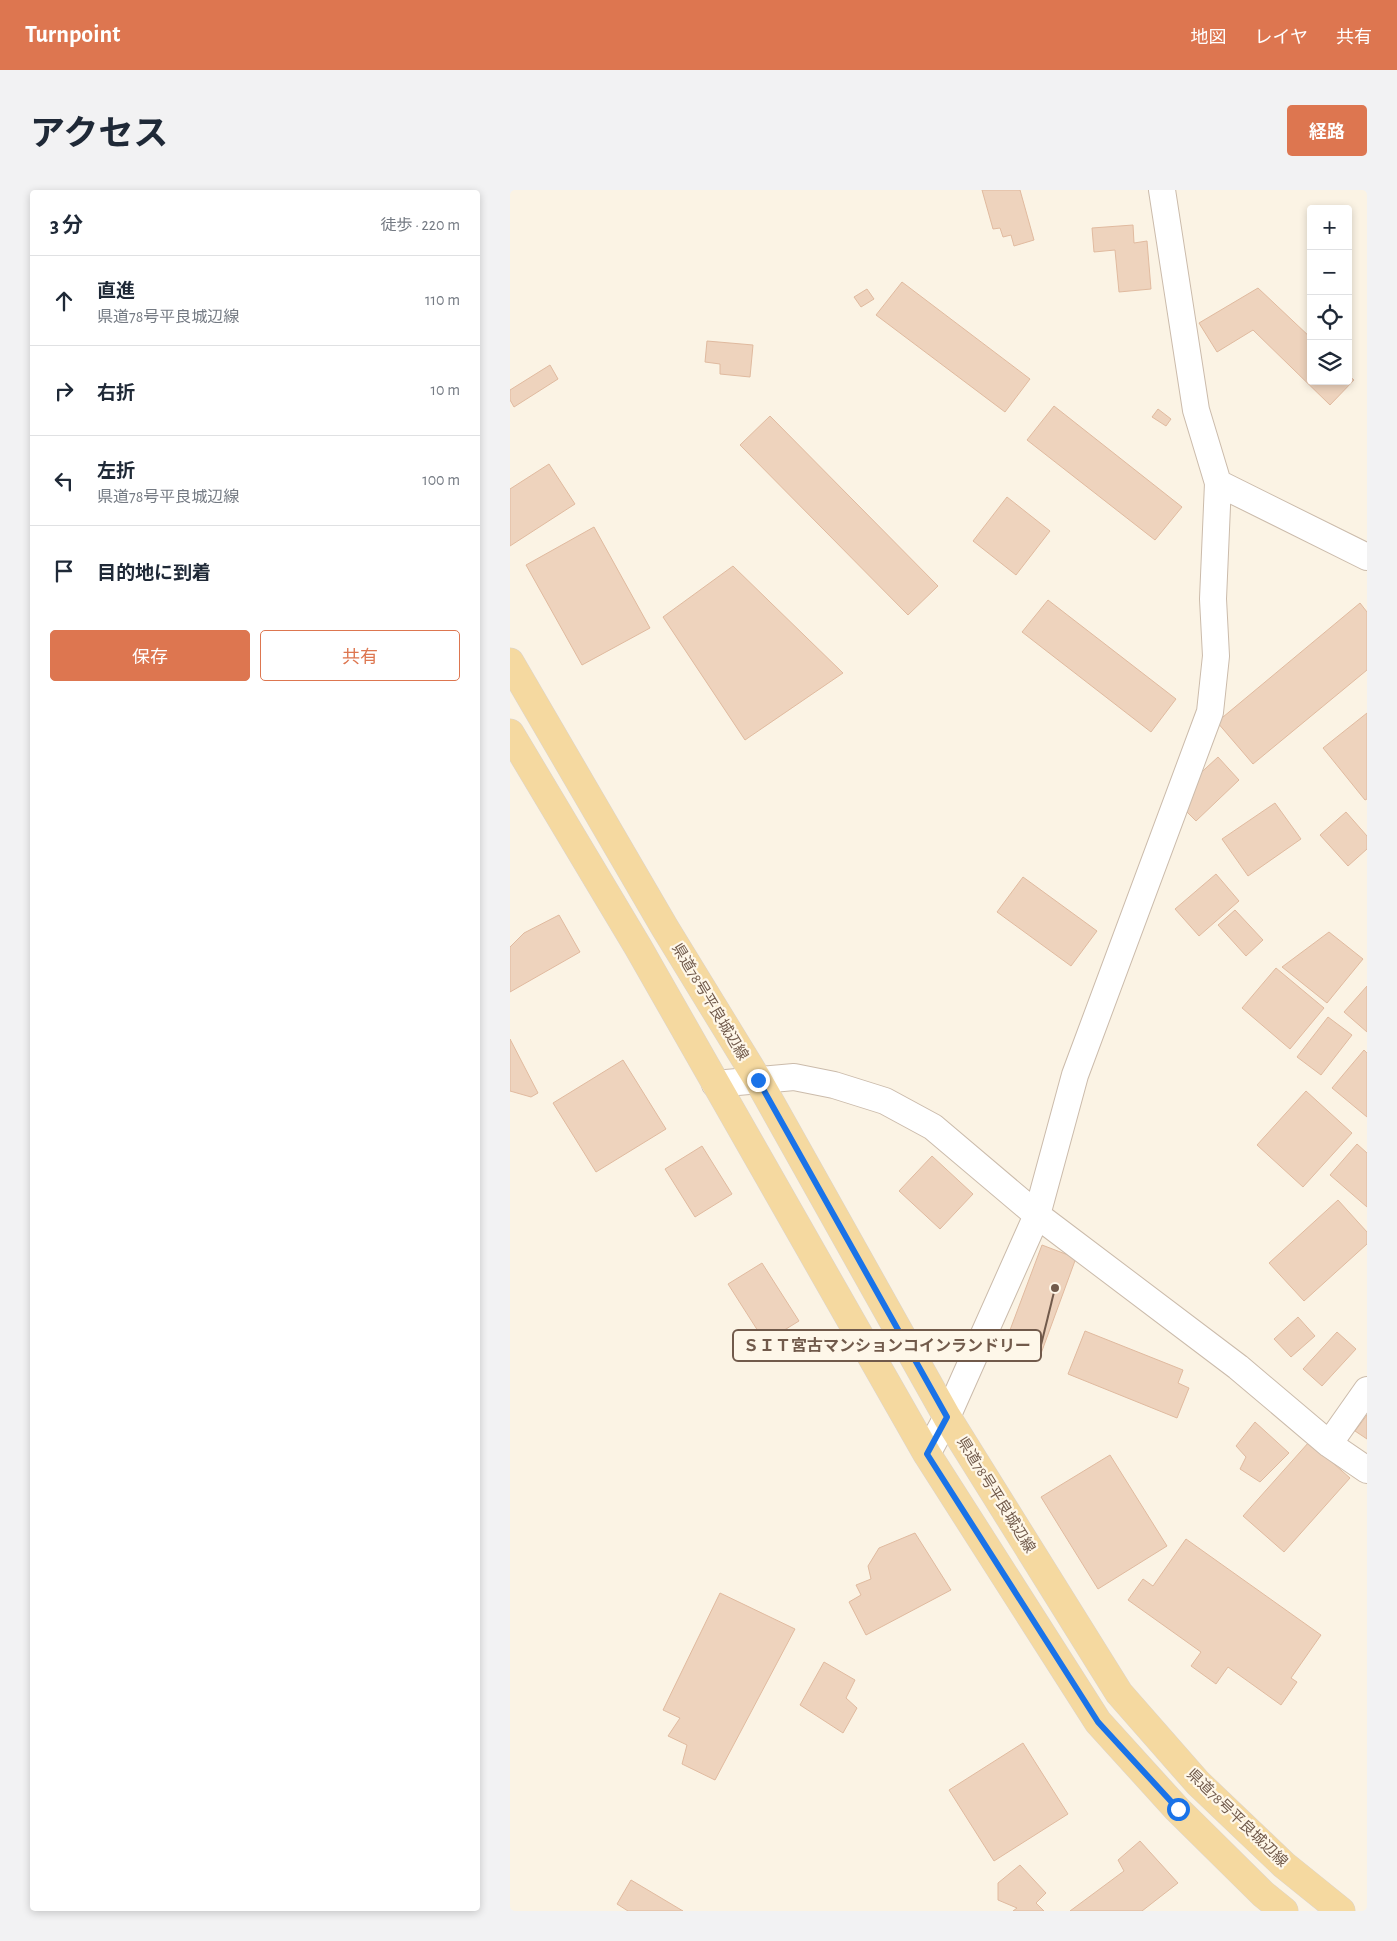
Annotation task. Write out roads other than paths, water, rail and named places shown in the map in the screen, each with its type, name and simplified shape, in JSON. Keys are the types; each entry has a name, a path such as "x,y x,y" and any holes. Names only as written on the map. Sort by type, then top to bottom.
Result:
{"main road":[{"name":"県道78号平良城辺線","path":"510,662 665,928 758,1080 947,1417 1119,1693 1198,1783 1284,1864 1341,1911"},
{"path":"510,733 638,947 927,1454 1098,1722 1178,1809 1263,1894 1284,1911"}],"street":[{"path":"927,1454 947,1417 1037,1215 1075,1075 1210,712 1216,656 1213,599 1218,483 1196,410 1162,190"},
{"path":"1218,483 1367,557"},
{"path":"715,1084 794,1077 834,1084 885,1101 933,1127 1037,1215 1238,1367 1329,1444 1367,1470"},
{"path":"1329,1444 1367,1390"}],"place":[{"name":"ＳＩＴ宮古マンションコインランドリー","path":"1055,1288"}]}
